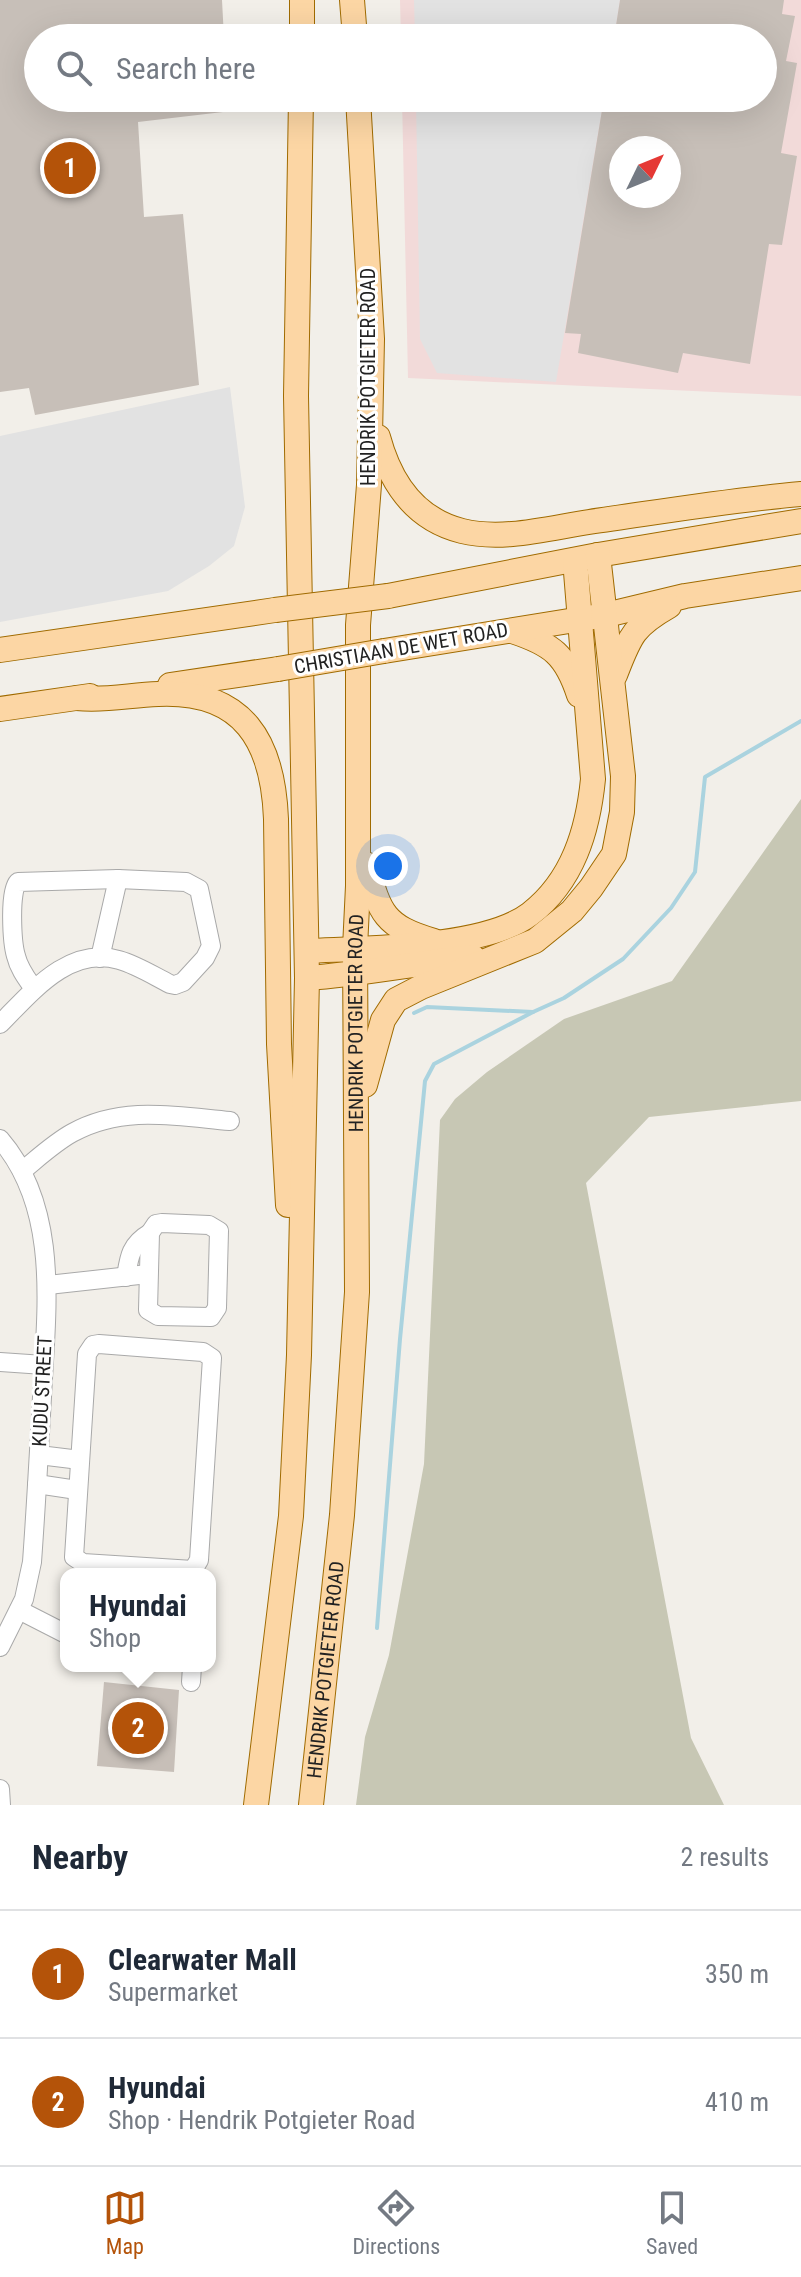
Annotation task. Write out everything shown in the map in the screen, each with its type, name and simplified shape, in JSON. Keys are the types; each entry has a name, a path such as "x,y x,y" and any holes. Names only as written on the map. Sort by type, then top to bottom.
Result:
{"main road":[{"path":"302,0 302,24"},
{"path":"352,0 354,24"},
{"path":"256,1805 291,1516 299,1355 307,978 296,396 301,112"},
{"name":"HENDRIK POTGIETER ROAD","path":"311,1805 346,1467 357,1292 355,948 358,886 358,625 369,485 372,339 359,112"},
{"path":"372,339 378,436 385,463 395,484 409,501 424,514 462,531 485,534 542,530 722,502 801,494"},
{"path":"0,650 388,596 801,521"},
{"path":"307,951 405,947 490,932 529,915 568,871 589,814 593,779 580,619 587,558"},
{"path":"356,1127 374,1044 390,1007 404,994 535,941 572,911 614,854 622,812 623,776 606,615 587,558"},
{"name":"CHRISTIAAN DE WET ROAD","path":"0,709 278,669 606,615 685,596 801,578"},
{"path":"611,685 627,642 637,627 685,596"},
{"path":"511,630 537,639 565,662 589,728"},
{"path":"77,698 94,700 184,694 217,702 243,720 269,760 275,784 279,1044 299,1355"},
{"path":"357,830 373,890 384,914 400,929 436,942"},
{"path":"307,978 356,975 410,965 503,955"}],"street":[{"path":"100,958 118,879"},
{"path":"0,1024 34,989 71,963 100,958 118,959 175,985 183,982 205,958 211,946 202,895 193,884 118,879 23,880 14,886 15,953 21,970 34,989"},
{"path":"22,1171 73,1133 108,1118 153,1113 230,1121"},
{"name":"KUDU STREET","path":"0,1139 22,1171 37,1216 48,1285 32,1562 19,1610 0,1647"},
{"path":"162,1223 209,1225 219,1231 215,1313 205,1318 152,1314 147,1304 148,1274 152,1228 162,1223"},
{"path":"126,1277 131,1249 150,1233"},
{"path":"48,1285 148,1274"},
{"path":"154,1568 78,1561 73,1551 87,1354 93,1345 203,1352 212,1358 197,1566 193,1568"},
{"path":"0,1362 44,1365"},
{"path":"39,1455 80,1460"},
{"path":"37,1484 77,1490"},
{"path":"19,1610 60,1631"},
{"path":"0,1789 1,1805"}],"shaded area":[{"path":"400,0 801,0 801,396 408,378 402,112 777,112 777,24 401,24"},
{"path":"414,0 620,0 616,24 415,24"},
{"path":"416,112 602,112 556,382 437,373 420,339"},
{"path":"230,387 245,507 234,546 209,566 168,591 0,622 0,436"},
{"path":"801,799 801,1101 649,1117 586,1183 691,1738 724,1805 356,1805 365,1737 389,1655 424,1464 440,1120 455,1099 487,1072 564,1019 672,981"}],"building":[{"path":"0,0 222,0 223,24 24,24 24,112 223,112 138,122 144,217 183,214 199,385 35,415 29,388 0,392"},
{"path":"620,0 784,0 782,14 795,16 786,61 797,63 781,153 797,156 782,245 769,244 750,364 683,353 678,373 578,353 581,334 565,333 602,112 777,112 777,24 616,24"},
{"path":"104,1682 179,1690 174,1772 97,1766"}],"waterway":[{"path":"414,1013 427,1007 533,1012 564,998 623,959 671,908 695,872 705,777 801,721"},
{"path":"377,1628 425,1081 434,1064 533,1012"}],"place":[{"name":"Clearwater Mall","path":"70,168"},
{"name":"Hyundai","path":"138,1728"}]}
